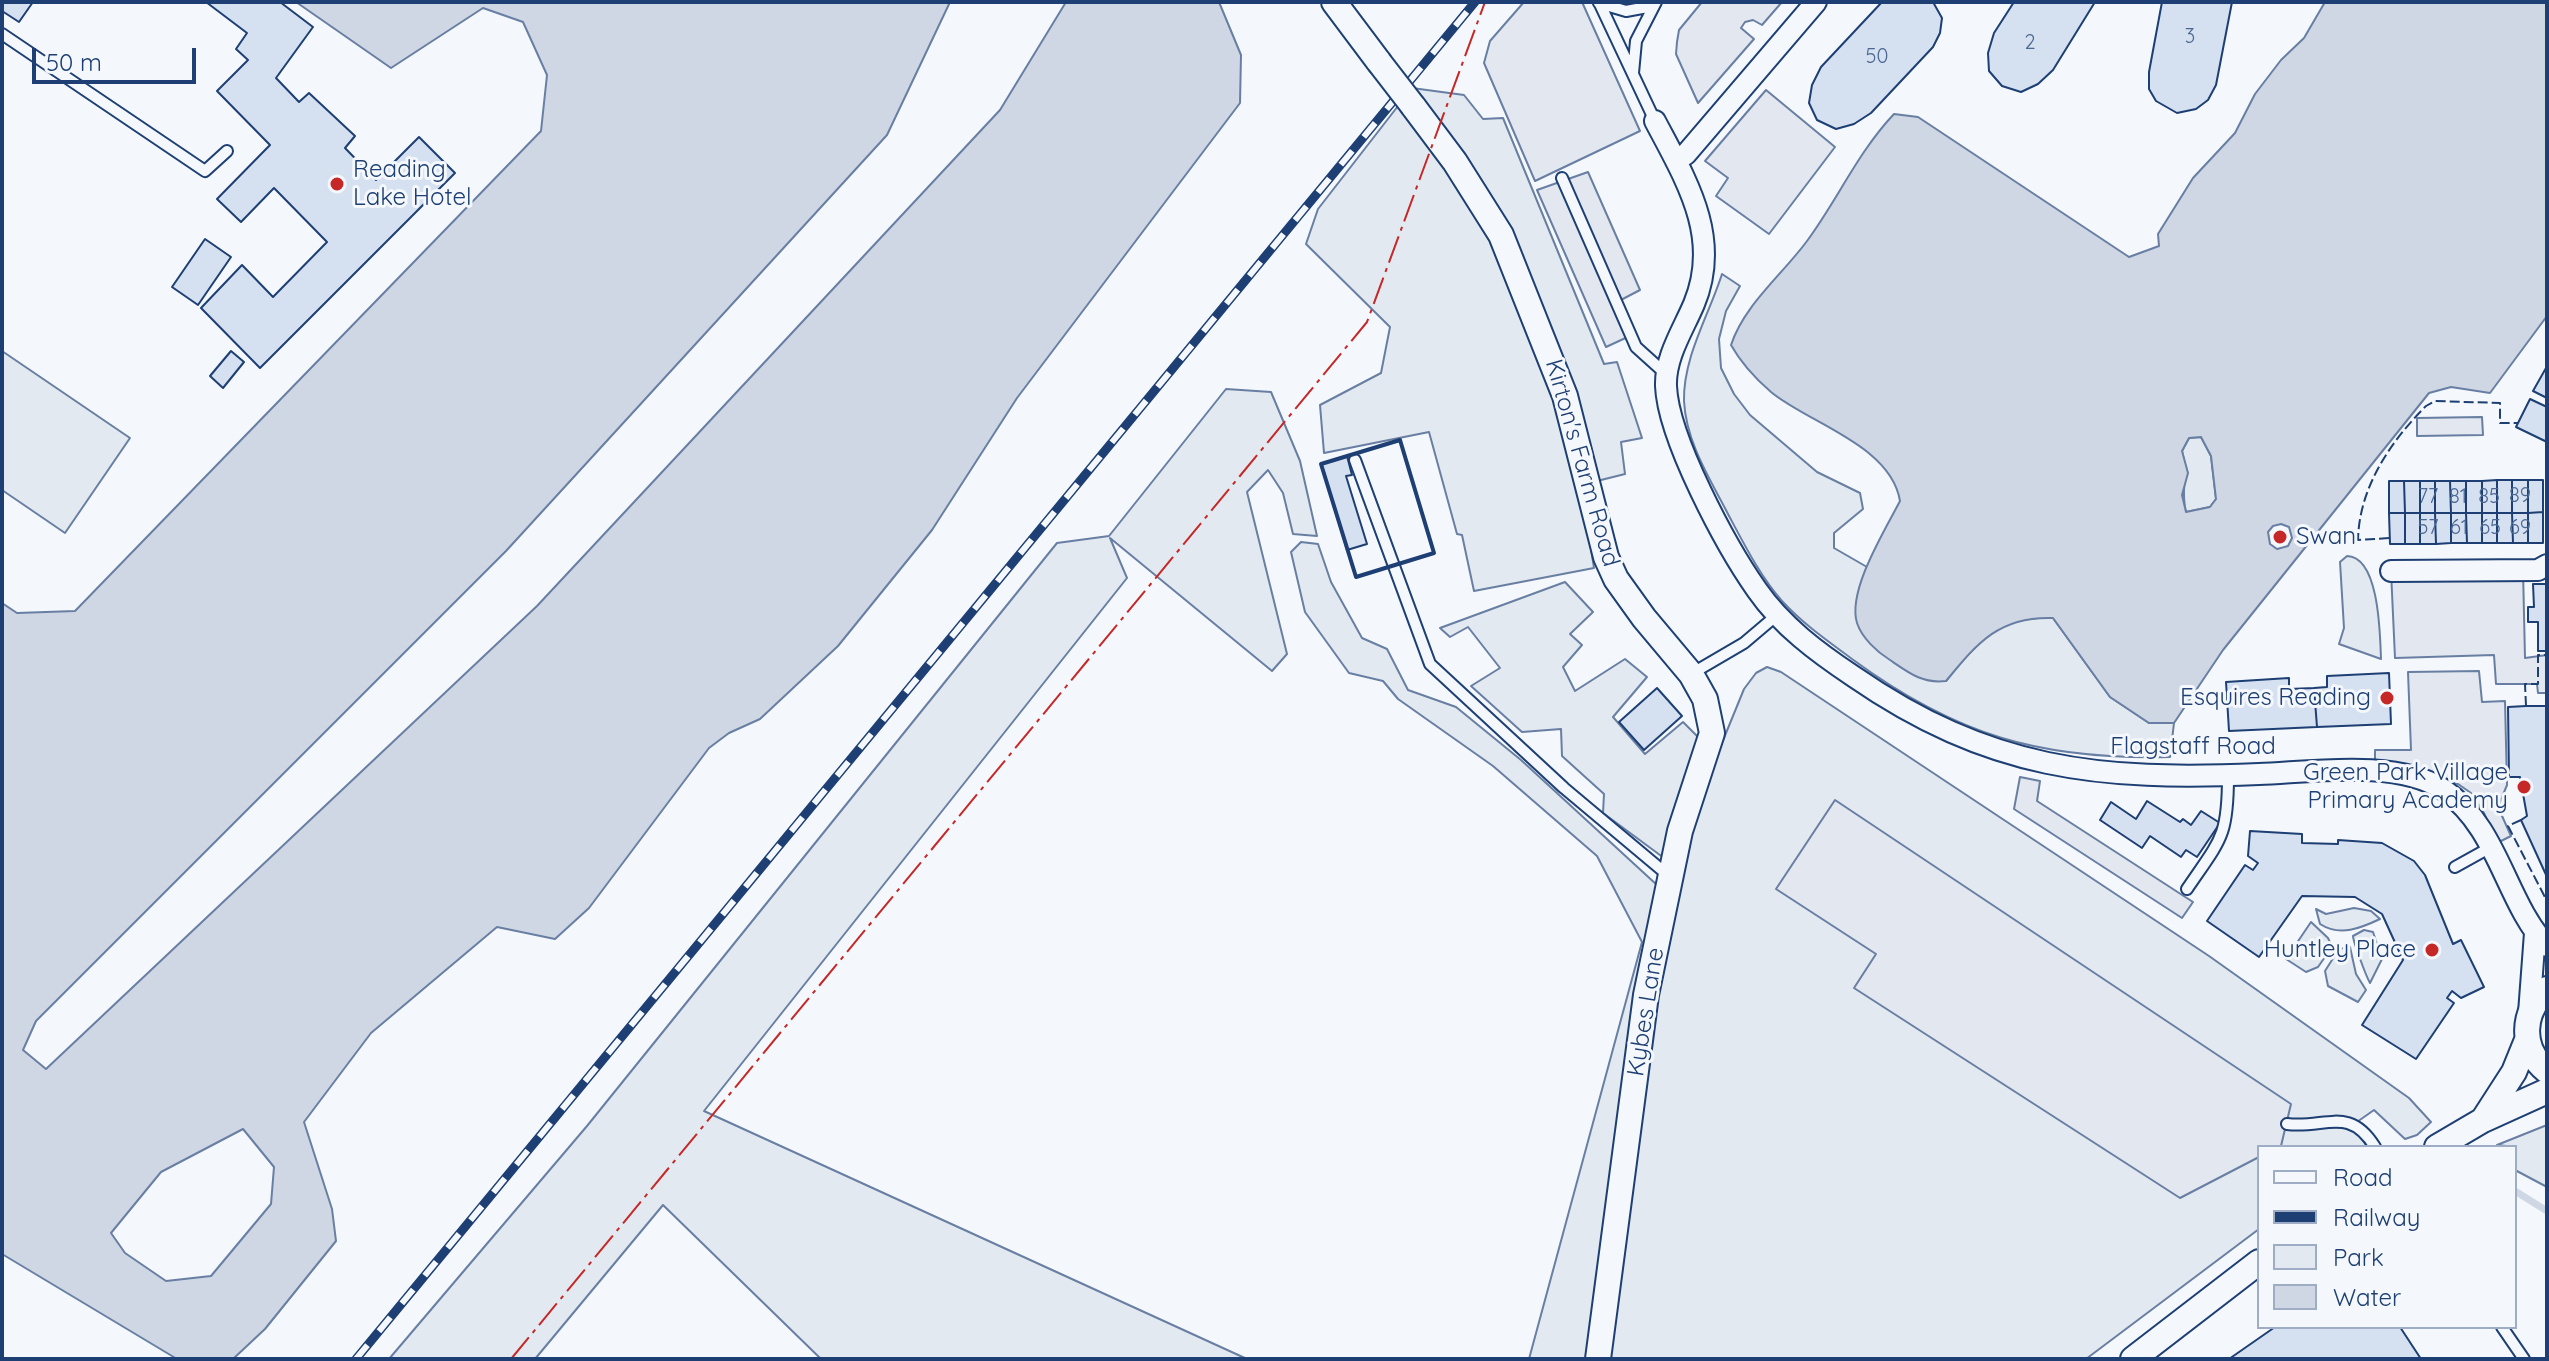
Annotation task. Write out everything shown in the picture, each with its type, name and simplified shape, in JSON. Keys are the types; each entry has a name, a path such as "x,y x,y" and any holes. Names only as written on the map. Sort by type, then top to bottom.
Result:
{"street":[{"name":"Kirton's Farm Road","path":"1334,2 1455,162 1501,235 1565,396 1606,557 1616,579 1691,674"},
{"path":"1676,161 1686,154 1816,2"},
{"name":"Flagstaff Road","path":"1655,121 1702,223 1705,262 1695,302 1673,350 1668,375 1674,429 1755,587 1777,615 1829,660 1877,693 1957,737 2060,768 2158,777 2355,771 2408,775 2443,790 2469,813 2541,940 2529,1013"},
{"path":"2391,571 2538,570 2547,565"},
{"name":"Kybes Lane","path":"1598,1359 1646,995 1680,831 1712,733 1705,699 1691,674"},
{"path":"2483,1120 2514,1072 2527,1040 2529,1013 2547,989"},
{"path":"2527,1040 2533,1055 2547,1071"},
{"path":"2440,1145 2483,1120 2547,1091"},
{"path":"2133,1359 2257,1264"}],"lane":[{"path":"1599,3 1626,11 1655,4"},
{"path":"1599,3 1655,121"},
{"path":"1633,75 1636,41 1655,4"},
{"path":"2,36 205,171 227,151"},
{"path":"1562,178 1636,347 1649,362 1668,375"},
{"path":"1355,460 1430,664 1564,788 1670,877"},
{"path":"1691,674 1744,643 1777,615"},
{"path":"2187,889 2224,836 2228,817 2228,776"},
{"path":"2455,867 2491,847"},
{"path":"2287,1124 2305,1127 2345,1122 2361,1129 2373,1145"},
{"path":"2503,1329 2524,1359"}],"green space":[{"path":"1412,88 1464,95 1483,119 1503,118 1604,364 1617,362 1642,438 1621,442 1625,474 1581,485 1594,568 1474,591 1462,535 1457,534 1429,432 1324,453 1320,405 1381,373 1390,327 1306,244 1318,209"},
{"path":"1722,274 1740,286 1726,311 1719,339 1721,368 1734,394 1750,415 1817,472 1860,493 1863,509 1834,533 1834,548 1867,567 1860,586 1946,681 1991,633 2018,621 2053,618 2110,697 2149,723 2174,723 2170,757 2124,757 2040,748 1965,725 1928,707 1852,659 1782,601 1753,559 1714,487 1694,446 1686,416 1684,401 1688,368"},
{"path":"2,351 130,438 65,533 2,490"},
{"path":"1226,389 1271,392 1300,461 1317,536 1293,534 1283,493 1268,470 1247,492 1287,654 1272,671 1110,538 1127,578 704,1111 1247,1359 821,1359 663,1205 535,1359 389,1359 587,1126 1057,543 1109,536"},
{"path":"2201,437 2211,456 2216,499 2210,507 2186,512 2182,451 2189,438"},
{"path":"1301,542 1318,544 1331,582 1362,638 1387,649 1408,690 1456,707 1521,760 1657,885 1664,858 1603,813 1604,794 1562,756 1561,729 1522,732 1471,686 1500,668 1468,627 1450,637 1440,628 1565,582 1593,612 1570,634 1582,645 1563,667 1575,691 1625,659 1647,677 1613,717 1645,754 1683,722 1703,742 1686,831 1744,689 1756,673 1767,667 1781,672 2209,956 2409,1098 2431,1122 2417,1135 2405,1139 2374,1110 2347,1129 2358,1132 2366,1145 2257,1145 2257,1231 2086,1359 1529,1359 1642,942 1597,856 1493,766 1398,699 1383,681 1349,673 1305,612 1291,552"},
{"path":"2347,556 2358,560 2372,582 2381,659 2339,644 2344,628 2340,562"},
{"path":"2354,908 2371,911 2380,919 2358,928 2335,930 2320,924 2316,909 2326,914"},
{"path":"2311,922 2328,938 2332,947 2318,967 2306,972 2286,959"},
{"path":"2364,930 2373,932 2382,959 2370,983 2353,936"},
{"path":"2350,947 2356,974 2366,990 2358,1002 2328,986 2325,971 2339,949"},
{"path":"2547,1125 2547,1187 2517,1171 2517,1145 2497,1145"}],"shaded area":[{"path":"1524,2 1582,2 1640,131 1535,181 1484,63 1490,41"},
{"path":"1702,2 1782,2 1762,25 1753,20 1745,22 1741,28 1754,39 1698,103 1676,54 1679,30"},
{"path":"1766,90 1835,147 1769,234 1716,196 1728,178 1705,161"},
{"path":"1588,172 1640,290 1617,302 1632,335 1606,347 1537,190"},
{"path":"2482,417 2483,435 2417,436 2417,418"},
{"path":"2523,570 2525,658 2547,655 2547,693 2538,693 2537,684 2496,684 2494,655 2395,658 2391,571"},
{"path":"2479,671 2482,702 2505,701 2507,785 2498,807 2511,836 2497,843 2471,793 2458,784 2421,768 2375,766 2375,750 2411,750 2408,672"},
{"path":"2020,777 2040,781 2037,801 2193,902 2182,918 2014,809"},
{"path":"1835,800 2291,1104 2281,1145 2257,1145 2257,1158 2180,1198 1854,988 1876,954 1776,889"}],"water":[{"path":"296,2 950,2 887,135 506,551 36,1021 23,1050 46,1069 537,606 1000,110 1066,2 1219,2 1241,55 1240,103 1017,398 932,530 838,646 760,719 729,733 709,748 589,908 555,939 497,927 371,1033 304,1122 332,1209 336,1241 265,1329 233,1359 177,1359 2,1254 2,603 17,613 75,611 541,131 547,75 523,22 483,8 391,68","holes":["243,1129 274,1167 271,1204 211,1276 166,1281 125,1253 111,1233 161,1172"]},
{"path":"2325,2 2547,2 2547,316 2490,393 2451,387 2429,393 2223,650 2174,723 2149,723 2110,697 2053,618 2018,622 1992,634 1969,654 1946,681 1923,679 1904,669 1866,639 1859,629 1855,610 1869,561 1900,501 1893,482 1865,450 1771,392 1749,370 1731,345 1745,317 1807,241 1870,144 1894,114 1918,117 2129,257 2159,246 2158,234 2193,178 2235,133 2255,94 2281,60 2304,38","holes":["2201,437 2211,456 2216,499 2210,507 2186,512 2182,495 2188,473 2182,451 2189,438","2281,524 2289,527 2292,538 2288,546 2277,549 2270,544 2268,532 2273,526"]}],"building":[{"path":"2,2 33,2 19,22 2,11"},
{"name":"Reading Lake Hotel","path":"206,2 280,2 313,27 276,78 299,102 309,93 355,136 345,148 376,180 419,137 455,173 260,368 201,308 242,265 273,297 327,242 274,188 241,222 217,199 270,145 217,91 248,60 236,49 247,33"},
{"path":"1882,2 1933,2 1942,18 1940,33 1933,47 1871,113 1854,124 1836,129 1817,120 1809,103 1812,85 1821,67"},
{"path":"2014,2 2095,2 2053,70 2038,84 2021,92 2002,86 1989,71 1988,53 1994,33"},
{"path":"2162,2 2232,2 2216,85 2208,100 2196,109 2177,113 2156,101 2149,89 2149,72"},
{"path":"205,239 231,257 198,305 172,287"},
{"path":"231,351 244,362 223,388 210,376"},
{"path":"2547,369 2547,398 2533,391"},
{"path":"2530,399 2547,407 2547,442 2516,427"},
{"path":"1347,456 1352,475 1346,476 1367,544 1347,550 1321,464"},
{"path":"2497,480 2512,480 2512,513 2497,513"},
{"path":"2497,480 2497,513 2482,513 2482,481"},
{"path":"2512,480 2528,480 2528,513 2512,513"},
{"path":"2528,480 2543,480 2543,512 2528,513"},
{"path":"2389,481 2404,481 2405,513 2389,513"},
{"path":"2404,481 2420,481 2420,513 2405,513"},
{"path":"2420,481 2435,481 2435,513 2420,513"},
{"path":"2435,481 2450,481 2451,513 2435,513"},
{"path":"2450,481 2466,481 2466,513 2451,513"},
{"path":"2466,481 2482,481 2482,513 2466,513"},
{"path":"2543,512 2543,543 2528,543 2528,513"},
{"path":"2389,513 2405,513 2405,544 2390,544"},
{"path":"2405,513 2420,513 2420,544 2405,544"},
{"path":"2420,513 2435,513 2436,544 2420,544"},
{"path":"2435,513 2451,513 2451,543 2436,544"},
{"path":"2451,513 2466,513 2467,543 2451,543"},
{"path":"2466,513 2482,513 2482,543 2467,543"},
{"path":"2482,513 2497,513 2497,543 2482,543"},
{"path":"2497,513 2512,513 2513,543 2497,543"},
{"path":"2512,513 2528,513 2528,543 2513,543"},
{"path":"2533,584 2547,584 2547,651 2538,651 2538,622 2528,622 2528,607 2534,607"},
{"path":"2389,673 2391,724 2317,727 2314,688 2327,687 2327,676"},
{"path":"2289,678 2289,689 2314,688 2317,727 2229,731 2226,682"},
{"path":"1657,688 1682,716 1644,750 1619,722"},
{"path":"2547,706 2547,877 2521,820 2527,816 2520,777 2509,777 2508,707"},
{"path":"2147,801 2180,822 2183,819 2191,825 2201,811 2220,823 2197,857 2186,850 2181,857 2150,836 2142,848 2100,820 2111,802 2136,819"},
{"name":"Huntley Place","path":"2250,831 2302,834 2302,843 2338,844 2338,840 2382,843 2414,861 2425,875 2453,944 2461,940 2484,987 2461,998 2452,991 2447,998 2454,1003 2416,1059 2362,1025 2403,960 2382,914 2355,897 2302,896 2259,957 2207,921 2245,865 2253,870 2258,863 2248,856"},
{"path":"2272,1329 2401,1329 2421,1359 2229,1359"}],"waterway":[{"path":"2517,1192 2547,1211"}],"railway":[{"path":"356,1359 1475,2"}],"fence":[{"path":"2389,538 2358,540 2364,502 2370,484 2389,451 2426,406 2435,401 2500,403 2500,423 2518,423"},
{"path":"2526,706 2525,684 2538,684 2538,655 2547,655"},
{"path":"2521,820 2508,826 2547,901"}],"wall":[{"path":"1400,440 1434,553 1356,577 1321,464 1400,440"}],"power":[{"path":"511,1359 1367,322 1485,2"}],"place":[{"name":"Reading Lake Hotel","path":"337,184"},
{"name":"Swan","path":"2280,537"},
{"name":"Esquires Reading","path":"2387,698"},
{"name":"Green Park Village Primary Academy","path":"2524,787"},
{"name":"Huntley Place","path":"2432,950"}]}
